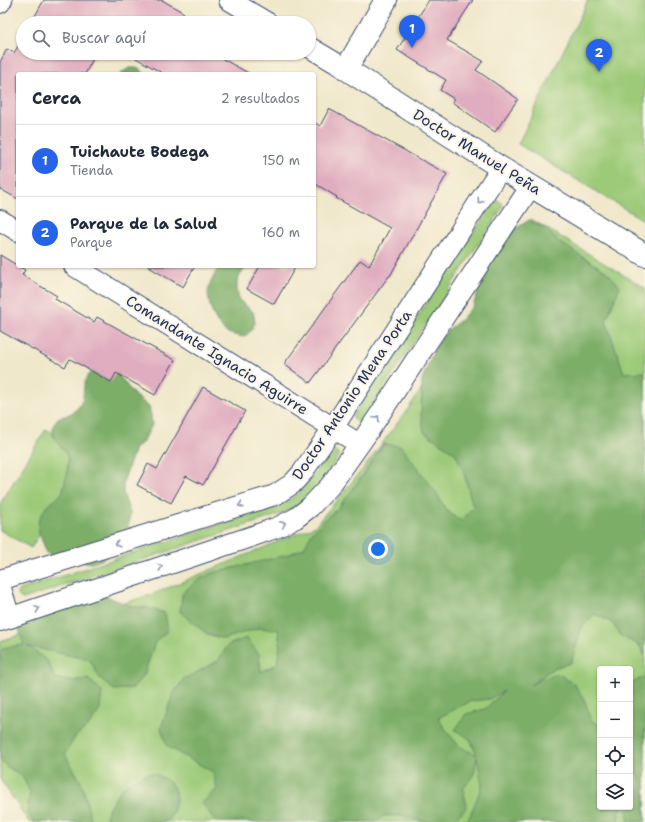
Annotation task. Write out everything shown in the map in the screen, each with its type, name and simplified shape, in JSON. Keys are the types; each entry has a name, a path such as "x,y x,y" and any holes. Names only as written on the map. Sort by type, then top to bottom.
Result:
{"street":[{"path":"229,0 256,16"},
{"path":"346,69 386,0"},
{"name":"Doctor Manuel Peña","path":"316,51 530,186 645,255"},
{"name":"Doctor Antonio Mena Porta","path":"0,580 275,495 292,484 302,473 333,428 501,168"},
{"path":"0,585 5,619 253,536 278,527 296,518 330,486 530,186"},
{"path":"0,220 16,230"},
{"name":"Comandante Ignacio Aguirre","path":"77,268 359,444"}],"green space":[{"path":"588,0 645,0 645,221 518,144"},
{"path":"129,68 139,68 143,72 123,72"},
{"path":"494,201 502,203 503,207 362,421 357,422 353,419 353,415"},
{"path":"531,219 645,288 645,822 29,822 0,779 0,641 153,594 315,526 362,470 408,409 467,322"},
{"path":"529,220 545,228 559,242 607,272 620,286 606,321 624,373 643,372 645,370 645,656 639,645 622,637 612,623 595,614 582,627 571,663 554,668 530,685 541,679 559,674 575,685 585,701 591,720 597,724 597,810 621,810 619,813 618,822 463,822 469,818 482,786 477,757 474,774 463,789 467,807 454,820 445,822 428,822 402,816 384,816 376,822 324,822 316,819 296,822 216,822 202,803 217,789 213,772 167,746 161,728 173,694 184,679 218,661 228,645 246,638 259,654 261,672 277,664 280,646 278,629 259,628 224,639 207,634 180,612 182,594 195,582 212,573 287,555 304,548 312,532 339,507 363,475 383,444 401,446 437,494 446,510 461,521 473,507 463,470 455,453 424,432 421,415 422,379 436,346 446,331 461,320 473,306 479,289 481,272 498,240","holes":["504,691 485,709 466,714 455,730 470,739 477,755 460,747 438,718 471,701 489,699"]},
{"path":"218,268 247,268 237,280 237,289 239,300 253,312 255,321 252,330 244,337 226,332 222,329 215,318 210,305 208,292"},
{"path":"110,368 118,374 135,396 149,407 151,416 152,425 143,442 135,448 123,483 123,493 130,513 129,523 117,550 101,560 92,563 73,560 53,560 47,553 39,533 38,523 47,506 62,493 67,474 68,460 65,451 53,436 53,426 58,418 74,412 82,402 85,381 91,372"},
{"path":"46,429 89,455 31,548 0,530 0,504"},
{"path":"331,450 337,452 339,456 321,483 308,496 284,513 23,599 20,598 18,594 20,590 281,504 302,490"},
{"path":"98,593 131,606 148,608 165,613 168,630 155,642 144,675 133,688 114,690 99,677 90,660 27,646 48,662 55,678 71,681 88,679 102,691 100,710 89,725 75,737 65,754 82,784 91,819 90,822 33,822 27,811 30,792 22,776 6,766 0,759 0,651 6,647 24,645 16,620"},
{"path":"645,674 645,822 629,822 627,810 633,810 633,804 640,797 640,778 633,767 633,682 644,677"},
{"path":"154,773 169,782 174,788 176,803 166,822 108,822 106,816 109,808 121,789 145,774"}],"building":[{"path":"44,0 162,0 184,13 182,16 35,16"},
{"path":"429,0 473,0 447,40 483,61 476,70 518,99 495,132 452,102 454,99 440,90 446,80 397,50"},
{"path":"7,49 14,53 16,49 16,60 92,60 86,72 16,72 16,198 0,189 0,62"},
{"path":"139,60 225,60 246,72 160,72"},
{"path":"329,109 447,174 390,276 310,383 284,364 360,260 369,266 390,228 336,198 337,197 316,184 316,123 320,126"},
{"path":"0,255 16,265 16,268 22,268 25,270 22,275 57,296 55,299 94,322 97,317 175,360 155,395 116,373 111,382 70,359 65,367 0,331"},
{"path":"150,268 194,268 183,287"},
{"path":"259,268 295,268 274,304 247,289"},
{"path":"203,387 245,411 203,485 186,476 171,503 137,485 148,464 157,469"}],"place":[{"name":"Tuichaute Bodega","path":"412,48"},
{"name":"Parque de la Salud","path":"599,72"}]}
